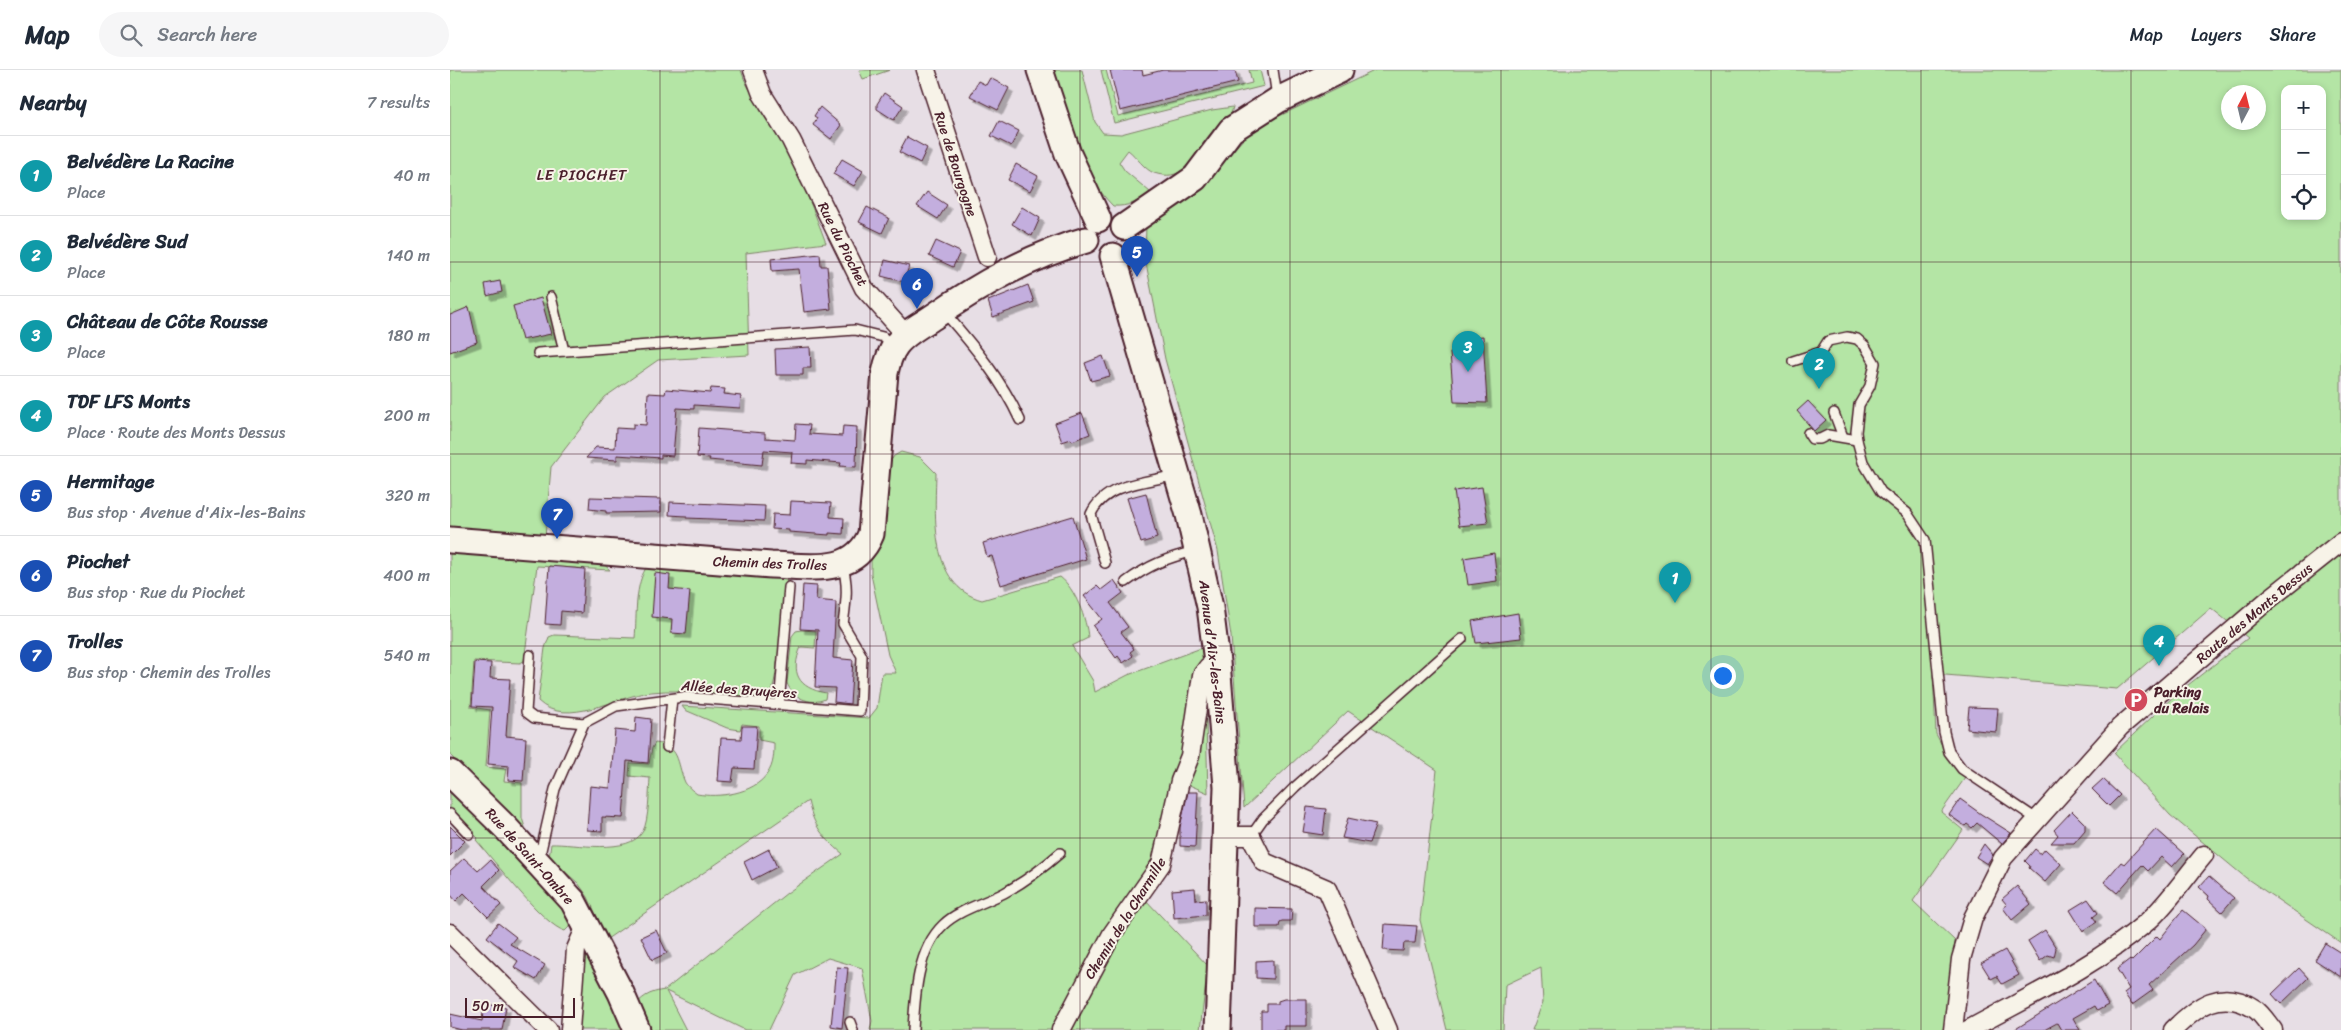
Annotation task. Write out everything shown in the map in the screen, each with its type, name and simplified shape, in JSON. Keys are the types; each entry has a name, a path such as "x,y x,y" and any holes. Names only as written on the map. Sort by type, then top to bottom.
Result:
{"main road":[{"path":"900,341 942,310 994,277 1070,244 1092,229 1108,217 1124,227 1126,240 1124,246 1113,256 1101,257 1090,249 1092,229 1040,70"},
{"path":"1124,227 1195,178 1232,130 1278,100 1340,70"},
{"name":"Avenue d'Aix-les-Bains","path":"1113,256 1198,550 1210,607 1217,662 1227,787 1218,1030"},
{"name":"Chemin des Trolles","path":"450,540 771,565 823,566 842,564 861,552 871,534 885,373 900,341"},
{"name":"Rue de Saint-Ombre","path":"450,773 538,862 573,901 637,1030"}],"street":[{"name":"Rue du Piochet","path":"754,70 762,94 791,140 864,288 900,341"},
{"name":"Rue de Bourgogne","path":"926,70 987,257"},
{"name":"Route des Monts Dessus","path":"1953,1030 1961,959 1973,918 2003,858 2120,727 2268,600 2341,542"},
{"name":"Chemin de la Charmille","path":"1061,1030 1112,934 1161,864 1180,781 1190,756 1202,675 1208,667 1217,662"},
{"path":"1226,836 1252,836 1264,862 1327,889 1388,1030"},
{"path":"1968,1030 2094,961 2121,942 2149,920 2204,855"},
{"path":"570,1030 576,949 582,933 584,920"},
{"path":"450,933 548,1030"},
{"path":"2173,1030 2193,1010 2210,1001 2232,1000 2255,1010 2273,1030"}],"lane":[{"path":"1273,70 1278,100"},
{"path":"551,297 564,351"},
{"path":"942,310 976,349 1000,383 1020,420"},
{"path":"538,353 855,330 900,341"},
{"path":"1793,361 1821,352 1828,341 1836,338 1856,338 1865,346 1874,363 1870,386 1859,405 1857,440 1863,462 1881,492 1907,512 1925,540 1941,705 1949,752 1962,769 2040,818"},
{"path":"1834,413 1843,437"},
{"path":"1808,433 1812,439 1820,439 1828,435 1857,440"},
{"path":"1105,562 1091,514 1096,504 1118,488 1177,475"},
{"path":"1126,582 1147,566 1198,550"},
{"name":"Allée des Bruyères","path":"584,723 616,706 683,697 860,711 862,656 843,624 847,596 846,578 842,564"},
{"path":"779,705 789,587"},
{"path":"1252,836 1263,819 1295,787 1462,639"},
{"path":"530,655 526,712 534,718 584,723 555,789 538,862"},
{"path":"667,747 672,699"},
{"path":"450,814 469,834"},
{"path":"913,1030 919,974 931,942 944,924 1012,888 1041,870 1060,853"}],"green space":[{"path":"450,70 741,70 748,86 775,126 782,140 826,243 746,253 749,355 658,360 605,397 551,467 545,537 450,529"},
{"path":"859,70 890,70 863,79"},
{"path":"1054,70 1082,70 1095,122 1103,133 1121,134 1212,110 1233,107 1231,114 1215,128 1184,169 1178,173 1164,175 1154,173 1147,169 1128,150 1119,162 1125,171 1150,192 1142,199 1133,203 1124,206 1113,206 1092,177 1076,143"},
{"path":"1101,70 1106,70 1118,116 1252,83 1249,70 1260,70 1264,86 1114,123"},
{"path":"1376,70 2341,70 2341,943 2246,878 2170,815 2114,753 2174,696 2248,638 2211,608 2117,689 1933,674 1936,734 1948,757 1965,778 1941,812 1963,830 1913,901 1955,941 1945,1030 1532,1030 1543,1002 1541,968 1505,985 1503,1030 1447,1030 1420,920 1437,770 1348,711 1244,808 1231,636 1218,551 1165,359 1145,258 1146,225 1195,194 1252,129"},
{"path":"901,452 920,457 936,473 935,509 939,547 944,565 952,580 965,592 982,600 1060,577 1071,589 1085,622 1088,638 1072,646 1093,681 1095,692 1128,675 1204,647 1208,793 1180,781 1156,856 1137,881 1144,898 1208,966 1200,1030 870,1030 872,1021 862,968 828,958 795,975 769,1030 745,1030 666,991 686,1030 640,1030 632,1010 642,998 654,992 665,990 787,893 843,854 830,842 816,824 808,801 607,939 588,897 578,883 549,858 551,844 614,846 636,839 645,826 650,778 629,776 630,763 649,764 652,748 655,743 663,744 673,751 685,782 697,794 725,795 735,793 753,786 767,774 774,755 774,743 759,740 759,726 742,724 740,730 727,728 685,710 682,706 869,718 877,708 882,673 896,673 888,655 871,574 871,561 884,524 888,465 894,456"},
{"path":"450,549 597,558 610,570 537,566 524,661 520,663 474,661 471,707 490,710 486,767 506,769 504,781 522,783 522,818 528,837 450,755"},
{"path":"648,565 787,578 776,673 772,692 766,698 665,691 638,694 593,708 563,712 550,709 538,701 545,648 549,637 554,635 635,638 638,590"},
{"path":"796,631 816,631 815,648 801,647 796,664 799,678 803,683 816,691 826,693 825,699 819,701 802,699 789,688 787,683 792,636"},
{"path":"450,786 563,900 570,919 569,927 565,931 556,926 532,905 476,840 478,838 450,810"},
{"path":"585,950 628,1030 574,1030 579,965"}],"building":[{"path":"1110,70 1142,70 1143,75 1163,70 1235,70 1238,82 1120,111"},
{"path":"990,78 1009,88 998,110 970,96 978,81 986,85"},
{"path":"884,93 903,106 894,120 877,109 877,104"},
{"path":"820,107 841,125 831,139 813,125 817,118 814,116"},
{"path":"999,121 1019,131 1011,146 991,136"},
{"path":"907,137 927,148 920,163 899,152"},
{"path":"842,159 863,171 854,186 833,174"},
{"path":"1016,164 1038,176 1030,191 1008,180"},
{"path":"927,192 947,205 938,219 917,206"},
{"path":"867,207 889,218 882,233 859,222"},
{"path":"1022,207 1040,218 1032,236 1012,224"},
{"path":"936,241 960,252 953,267 929,256"},
{"path":"820,254 821,266 827,266 831,309 804,312 799,269 772,271 771,259"},
{"path":"885,260 909,266 904,282 881,276"},
{"path":"500,281 502,292 487,296 485,284"},
{"path":"1028,285 1034,302 993,317 988,301"},
{"path":"541,298 551,334 522,340 513,306"},
{"path":"469,307 477,342 450,352 450,315"},
{"path":"1483,336 1487,403 1454,402 1450,353 1452,353 1452,343 1458,342 1458,339"},
{"path":"810,347 811,368 803,368 803,375 776,375 775,349"},
{"path":"1103,356 1110,376 1091,381 1085,363"},
{"path":"711,388 725,389 724,394 741,396 740,408 694,405 694,409 677,408 673,456 661,455 661,458 617,455 617,460 586,458 596,447 615,448 616,428 633,429 633,424 646,425 648,393 665,394 666,389 710,393"},
{"path":"1808,401 1826,420 1814,431 1797,411"},
{"path":"1082,413 1090,434 1072,441 1071,439 1062,442 1055,423"},
{"path":"796,424 810,425 809,434 842,436 843,426 857,427 856,467 840,466 841,463 807,460 807,464 791,463 792,452 764,450 762,465 709,460 710,458 697,457 699,428 765,433 765,438 795,440"},
{"path":"1482,487 1488,523 1459,526 1454,491"},
{"path":"1146,493 1157,538 1141,543 1127,498"},
{"path":"590,497 661,499 661,512 606,513 606,511 589,509"},
{"path":"791,501 831,503 830,517 844,518 843,534 829,533 829,535 772,529 773,514 790,515"},
{"path":"670,502 765,506 764,521 686,518 686,516 669,515"},
{"path":"1073,516 1086,559 1001,585 992,556 987,557 983,543"},
{"path":"1494,553 1497,581 1468,585 1464,558"},
{"path":"549,566 585,569 582,613 561,611 560,625 545,624"},
{"path":"655,573 670,575 669,589 690,591 686,634 671,633 672,619 652,617"},
{"path":"1114,580 1123,593 1110,603 1128,627 1121,632 1134,649 1130,652 1133,656 1123,663 1118,656 1116,658 1093,626 1102,619 1084,596 1097,586 1101,590"},
{"path":"803,585 817,586 816,600 836,602 833,658 853,660 850,704 834,702 835,688 815,687 818,630 800,629"},
{"path":"1518,613 1521,638 1476,643 1472,621"},
{"path":"475,662 491,663 490,678 510,679 506,736 526,738 523,781 508,780 509,766 488,764 492,707 472,706"},
{"path":"1969,707 1998,708 1996,732 1967,729"},
{"path":"636,717 651,719 648,763 627,761 623,818 602,817 602,831 587,830 590,786 610,788 615,730 635,732"},
{"path":"742,726 757,726 754,769 734,768 732,782 718,781 721,738 741,739"},
{"path":"2103,779 2120,795 2109,806 2092,789"},
{"path":"1188,792 1198,792 1195,847 1180,846 1180,827"},
{"path":"1960,799 2011,833 2002,844 1977,823 1972,828 1967,824 1965,826 1949,815"},
{"path":"1307,807 1326,809 1323,835 1303,832"},
{"path":"2072,811 2085,824 2085,830 2074,843 2051,843 2058,835 2054,830"},
{"path":"1348,818 1376,824 1369,843 1342,838"},
{"path":"450,826 465,841 450,856"},
{"path":"2156,829 2184,854 2172,867 2161,857 2148,871 2142,865 2117,893 2104,882 2121,862 2124,864"},
{"path":"1984,844 1993,855 1987,864 1976,857"},
{"path":"769,849 777,867 752,880 744,862"},
{"path":"2035,849 2041,854 2045,849 2061,864 2045,882 2029,868 2030,866 2025,861"},
{"path":"464,858 478,871 490,860 499,870 483,886 501,905 488,917 464,893 456,901 450,894 450,871"},
{"path":"2209,876 2234,898 2222,912 2208,899 2209,896 2199,887"},
{"path":"2017,886 2031,904 2012,920 2003,908 2007,905 2002,899"},
{"path":"1195,888 1196,900 1206,899 1206,915 1174,918 1172,890"},
{"path":"2088,899 2098,913 2093,917 2097,922 2083,931 2070,910"},
{"path":"1255,908 1292,909 1291,921 1280,922 1279,927 1255,927"},
{"path":"2183,910 2206,929 2193,945 2149,985 2153,990 2132,1005 2124,993 2129,989 2117,969 2130,959 2132,961 2157,936 2160,939"},
{"path":"498,923 516,937 510,944 545,965 536,980 514,967 518,961 487,937"},
{"path":"1385,924 1417,926 1415,943 1404,943 1403,951 1383,950"},
{"path":"656,930 667,953 652,960 641,937"},
{"path":"2045,930 2056,948 2054,957 2048,955 2040,961 2028,941"},
{"path":"2325,943 2341,953 2341,977 2315,960"},
{"path":"2005,950 2019,975 2002,984 1997,976 1991,979 1981,963"},
{"path":"1273,960 1273,979 1256,978 1256,961"},
{"path":"837,967 848,968 842,1028 831,1026"},
{"path":"2299,968 2308,978 2281,1004 2272,994"},
{"path":"2094,980 2108,1005 2097,1011 2094,1006 2073,1018 2080,1030 2061,1030 2057,1023 2044,1030 2014,1030"},
{"path":"1284,999 1307,999 1307,1026 1284,1026 1284,1030 1261,1030 1261,1011 1267,1011 1267,1004 1278,1004 1278,1001"},
{"path":"484,1004 506,1007 502,1030 462,1030 450,1027 450,1014 482,1021"}],"place":[{"name":"Hermitage","path":"1137,277"},
{"name":"Piochet","path":"917,309"},
{"name":"Château de Côte Rousse","path":"1468,372"},
{"name":"Belvédère Sud","path":"1819,389"},
{"name":"Trolles","path":"557,539"},
{"name":"Belvédère La Racine","path":"1675,603"},
{"name":"TDF LFS Monts","path":"2159,666"},
{"name":"Parking du Relais","path":"2136,700"}],"district":[{"name":"LE PIOCHET","path":"582,175"}]}
